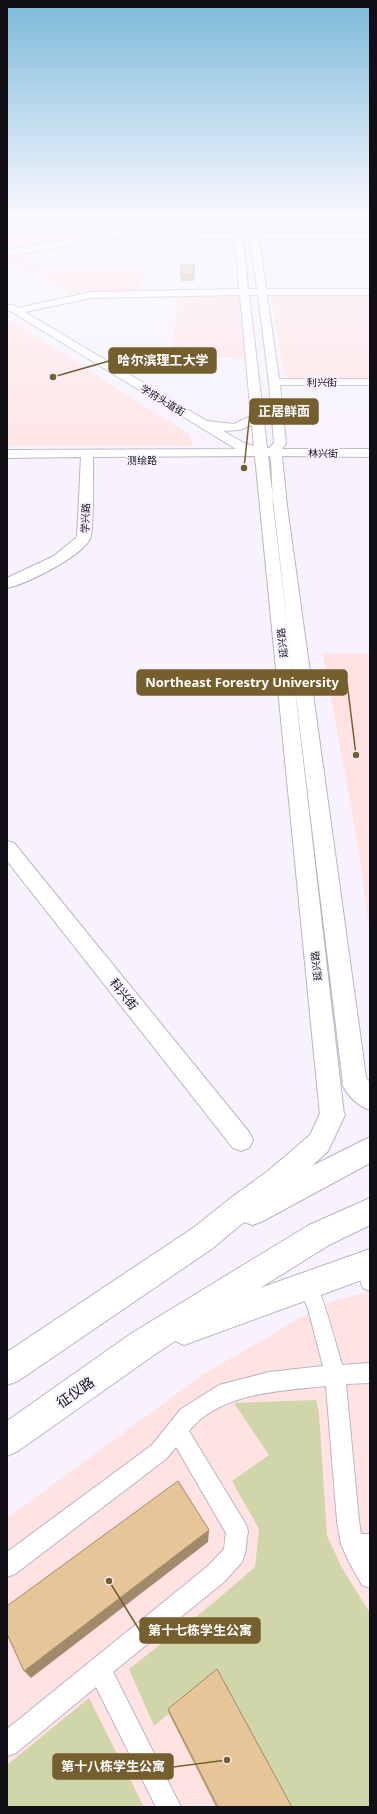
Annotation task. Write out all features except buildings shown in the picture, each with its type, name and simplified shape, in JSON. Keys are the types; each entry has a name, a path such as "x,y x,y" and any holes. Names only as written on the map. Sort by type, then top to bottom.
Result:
{"main road":[{"path":"10,308 37,304"},
{"name":"延兴路","path":"252,304 257,417 270,454 280,506 362,1091"},
{"path":"253,304 270,454"},
{"name":"延兴路","path":"255,304 274,382 280,443 270,454 332,1115"},
{"name":"学府头道街","path":"10,308 240,446 270,454"},
{"name":"学府头道街","path":"10,308 189,423 208,441 204,449 189,453"},
{"name":"利兴街","path":"274,382 370,382"},
{"path":"194,419 214,426 232,428 243,426 257,417"},
{"name":"测绘路","path":"7,460 189,453 270,454"},
{"name":"林兴街","path":"270,454 370,453"},
{"name":"测绘路","path":"7,454 87,457 270,454"},
{"name":"林兴街","path":"270,454 370,459"},
{"name":"学兴路","path":"7,584 67,555 78,547 84,538 87,457"},
{"name":"科兴街","path":"7,848 241,1140"},
{"path":"7,1370 203,1238 300,1161 319,1143 332,1115"},
{"path":"203,1238 370,1149"},
{"path":"328,1172 370,1163"},
{"path":"143,1344 319,1235 370,1210"},
{"path":"143,1344 308,1285 368,1270"},
{"name":"征仪路","path":"7,1440 143,1344"}],"street":[{"path":"308,1285 318,1309 335,1375 348,1521 361,1545 357,1557 370,1577"},
{"path":"7,1566 159,1452 188,1416 226,1392 269,1382 370,1373"},
{"path":"7,1744 216,1574 234,1554 237,1531 177,1430"},
{"path":"99,1669 169,1807"}],"shaded area":[{"path":"177,304 240,304 245,359 171,357"},
{"path":"272,304 370,304 370,379 285,379"},
{"path":"7,318 190,435 192,446 7,446"},
{"path":"323,653 370,653 370,937 360,857"},
{"path":"370,1291 370,1807 7,1807 7,1518 202,1375 310,1312 337,1300"}],"green space":[{"path":"316,1400 319,1413 327,1536 342,1568 370,1613 370,1807 286,1807 215,1676 154,1726 129,1669 212,1604 255,1567 259,1529 232,1481 269,1455 234,1403"},
{"path":"89,1698 144,1807 7,1807 7,1765"}],"place":[{"name":"哈尔滨理工大学","path":"53,377"},
{"name":"正居鲜面","path":"244,468"},
{"name":"Northeast Forestry University","path":"356,755"},
{"name":"第十七栋学生公寓","path":"109,1581"},
{"name":"第十八栋学生公寓","path":"227,1760"}]}
